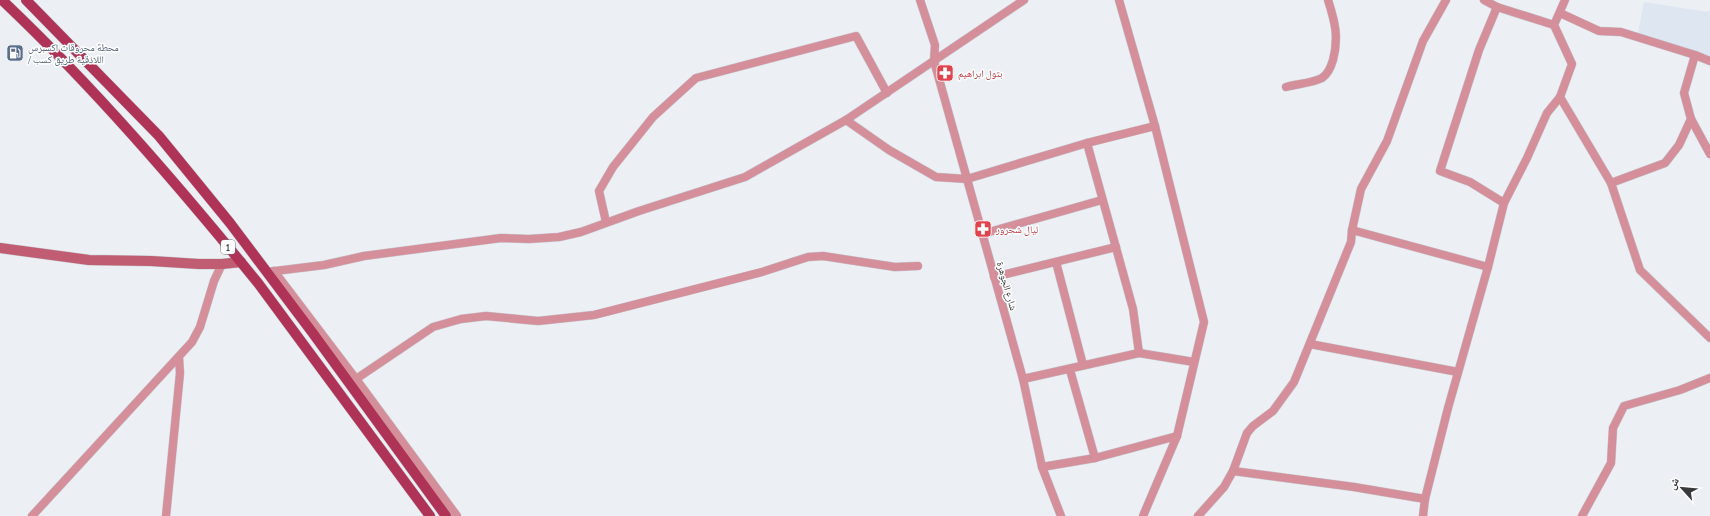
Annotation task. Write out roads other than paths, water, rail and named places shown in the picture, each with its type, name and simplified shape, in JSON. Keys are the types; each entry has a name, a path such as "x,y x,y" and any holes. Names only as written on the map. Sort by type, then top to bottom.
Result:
{"main road":[{"name":"1","path":"2,0 47,43 136,140 241,262 430,516"},
{"name":"1","path":"26,0 159,136 270,271 446,516"}],"street":[{"name":"شارع الجوهرة","path":"920,0 935,44 934,61 1023,379 1042,467 1060,516"},
{"path":"270,271 324,265 364,256 501,238 541,239 559,237 581,232 606,222 745,177 846,120 1024,0"},
{"path":"1119,0 1155,126 1204,322 1177,436 1143,516 1138,516"},
{"path":"1286,87 1320,78 1326,74 1331,66 1337,46 1336,30 1328,0"},
{"path":"1198,516 1224,487 1233,471 1247,433 1253,426 1273,411 1294,382 1351,242 1352,230 1361,189 1387,141 1423,41 1446,0"},
{"path":"1423,516 1425,499 1504,203 1527,158 1547,113 1560,97 1572,64 1554,26 1497,7 1484,0"},
{"path":"1554,26 1565,0"},
{"path":"1497,7 1479,50 1440,171 1470,182 1504,203"},
{"path":"1560,13 1599,31 1621,32 1710,61"},
{"path":"606,222 599,191 613,167 653,117 696,78 856,36 887,92"},
{"path":"1695,55 1684,93 1691,118 1710,154"},
{"path":"1560,97 1611,184 1640,270 1710,338"},
{"path":"1611,184 1665,162 1679,145 1691,118"},
{"path":"846,120 889,150 936,177 968,179 1087,143 1155,126"},
{"path":"1087,143 1133,310 1139,353"},
{"path":"982,234 1102,200"},
{"path":"1352,230 1488,267"},
{"path":"994,277 1116,247"},
{"path":"0,248 89,260 222,264 241,262"},
{"path":"356,379 433,327 461,319 486,316 538,321 594,315 762,272 808,257 823,256 895,267 918,266"},
{"path":"1056,262 1083,365"},
{"path":"32,516 180,358 196,335 214,281 222,264"},
{"path":"270,271 356,379 457,516"},
{"path":"1310,344 1458,372"},
{"path":"1023,379 1070,370 1083,365 1139,353 1194,362"},
{"path":"166,516 180,374 180,358"},
{"path":"1070,370 1095,458"},
{"path":"1582,516 1611,463 1613,428 1624,406 1680,390 1710,378"},
{"path":"1042,467 1095,458 1177,436"},
{"path":"1233,471 1425,499"}],"place":[{"name":"محطة محروقات اكسبرس / اللاذقية طريق كسب","path":"15,53"},
{"name":"بتول ابراهيم","path":"945,73"},
{"name":"ليال شحرور","path":"983,229"}]}
